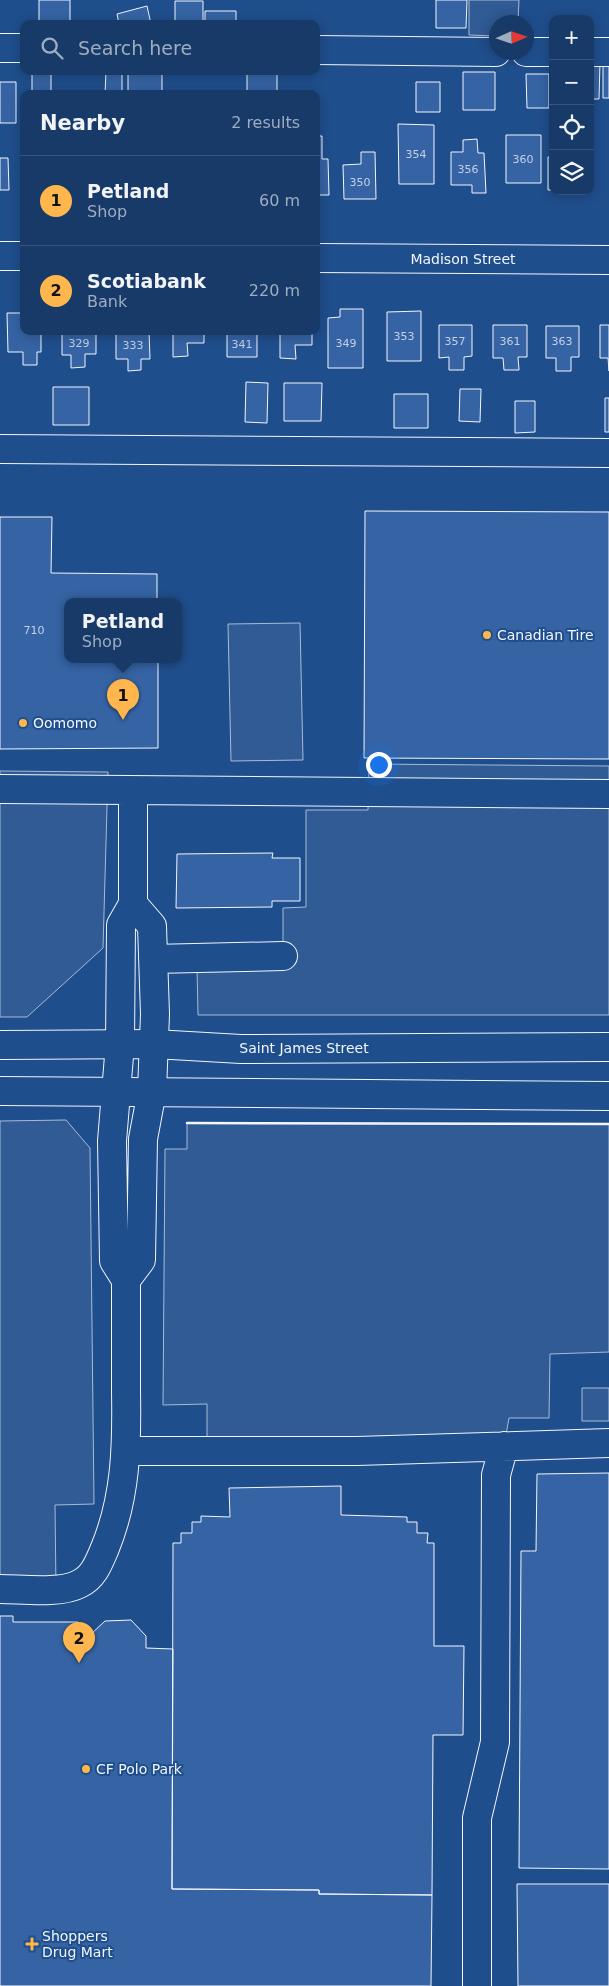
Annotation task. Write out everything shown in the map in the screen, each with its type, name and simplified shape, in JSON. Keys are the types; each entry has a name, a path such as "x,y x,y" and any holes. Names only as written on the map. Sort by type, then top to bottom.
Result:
{"main road":[{"path":"0,48 20,48"},
{"path":"320,50 489,52"},
{"path":"534,52 549,52"},
{"path":"594,52 609,52"},
{"path":"0,256 20,256"},
{"name":"Madison Street","path":"320,258 609,260"},
{"path":"0,449 609,453"},
{"path":"0,789 609,794"},
{"path":"0,1589 72,1588 89,1577 96,1569 118,1510 127,1451 126,1280 114,1260 112,1141 120,1044 121,925 133,904 133,791"},
{"path":"126,1280 141,1260 143,1139 152,1091 154,1044 152,926 133,904"},
{"path":"153,959 283,956"},
{"name":"Saint James Street","path":"0,1045 154,1044 241,1049 609,1047"},
{"path":"0,1091 609,1096"},
{"path":"127,1451 357,1451 609,1443"},
{"path":"477,1986 476,1818 495,1742 496,1475 504,1446"}],"shaded area":[{"path":"469,0 519,0 518,15 489,15 489,36 469,35"},
{"path":"300,623 303,760 231,761 228,624"},
{"path":"369,764 609,766 609,1015 198,1015 197,967 283,967 283,908 306,907 306,810 368,810"},
{"path":"0,771 108,772 103,948 27,1017 0,1017"},
{"path":"66,1120 90,1148 94,1504 55,1505 56,1589 0,1589 0,1121"},
{"path":"187,1123 609,1124 609,1352 550,1354 549,1418 509,1418 504,1446 207,1451 207,1404 163,1405 165,1149 187,1149"},
{"path":"582,1388 609,1388 609,1421 582,1421"}],"building":[{"path":"39,0 70,0 70,20 39,20"},
{"path":"436,0 467,0 466,28 436,28"},
{"path":"175,1 203,1 203,20 175,20"},
{"path":"147,6 150,20 118,20 117,14"},
{"path":"205,11 236,11 236,20 205,20"},
{"path":"594,63 600,63 599,99 594,99"},
{"path":"603,64 609,64 609,98 603,98"},
{"path":"463,72 495,72 495,110 463,110"},
{"path":"526,74 549,74 549,108 527,108"},
{"path":"32,75 51,75 51,90 32,90"},
{"path":"106,75 122,75 122,90 105,90"},
{"path":"128,75 162,75 162,90 128,90"},
{"path":"247,75 277,75 277,90 247,90"},
{"path":"0,82 16,82 16,123 0,123"},
{"path":"416,82 440,82 440,112 416,112"},
{"path":"398,124 434,125 434,184 399,184"},
{"path":"506,135 541,135 541,183 506,183"},
{"path":"320,136 322,136 322,159 328,159 329,195 320,195"},
{"path":"477,139 478,153 484,153 486,193 472,193 472,185 451,185 451,152 463,152 463,140"},
{"path":"361,152 375,152 376,199 344,199 343,165 361,164"},
{"path":"548,157 549,157 549,190"},
{"path":"0,158 8,158 9,190 0,190"},
{"path":"340,309 363,309 363,368 328,368 328,318 340,317"},
{"path":"421,311 421,361 387,361 387,312"},
{"path":"7,313 20,313 20,335 41,335 41,352 37,352 37,365 23,365 23,352 8,352"},
{"path":"439,325 472,325 472,356 464,357 464,370 449,370 449,357 439,358"},
{"path":"493,325 527,325 527,357 518,357 519,370 504,370 503,358 493,358"},
{"path":"600,325 609,325 609,371 608,358 600,358"},
{"path":"546,326 579,326 579,357 571,357 571,371 556,371 556,358 546,358"},
{"path":"62,335 96,335 96,354 85,354 85,367 71,368 71,355 62,355"},
{"path":"116,335 149,335 150,359 141,359 141,370 128,371 128,359 116,359"},
{"path":"173,335 204,335 204,343 187,343 188,356 173,357"},
{"path":"227,335 257,335 257,357 227,357"},
{"path":"280,335 312,335 312,345 295,345 296,359 280,358"},
{"path":"246,382 268,383 267,423 245,422"},
{"path":"284,383 322,383 321,421 284,421"},
{"path":"53,387 89,387 89,425 53,425"},
{"path":"460,389 481,389 480,422 459,421"},
{"path":"394,394 428,394 428,428 394,428"},
{"path":"605,398 609,398 609,432 605,432"},
{"path":"515,401 535,401 535,432 515,433"},
{"name":"Canadian Tire","path":"365,511 609,512 609,759 364,758"},
{"path":"0,517 52,517 51,573 157,574 157,598 64,598 64,663 158,663 158,748 0,749"},
{"path":"273,853 272,858 300,858 300,901 272,901 272,907 176,908 177,854"},
{"path":"609,1473 609,1869 519,1868 521,1551 536,1551 537,1474"},
{"path":"341,1486 341,1515 407,1517 407,1522 417,1522 417,1533 428,1533 427,1543 434,1543 434,1646 464,1646 463,1735 433,1735 432,1895 319,1894 319,1890 172,1889 173,1543 181,1543 181,1533 192,1533 192,1522 201,1522 201,1516 230,1517 229,1488"},
{"name":"CF Polo Park","path":"0,1616 13,1616 13,1622 78,1622 78,1648 90,1648 90,1635 105,1621 131,1620 146,1636 146,1648 173,1649 172,1889 319,1890 319,1894 432,1895 431,1986 0,1986"},
{"path":"517,1884 609,1884 609,1986 518,1986"}],"wall":[{"path":"187,1123 609,1124"}],"place":[{"name":"Canadian Tire","path":"487,635"},
{"name":"Petland","path":"123,720"},
{"name":"Oomomo","path":"23,723"},
{"name":"Scotiabank","path":"79,1663"},
{"name":"CF Polo Park","path":"86,1769"},
{"name":"Shoppers Drug Mart","path":"32,1944"}]}
